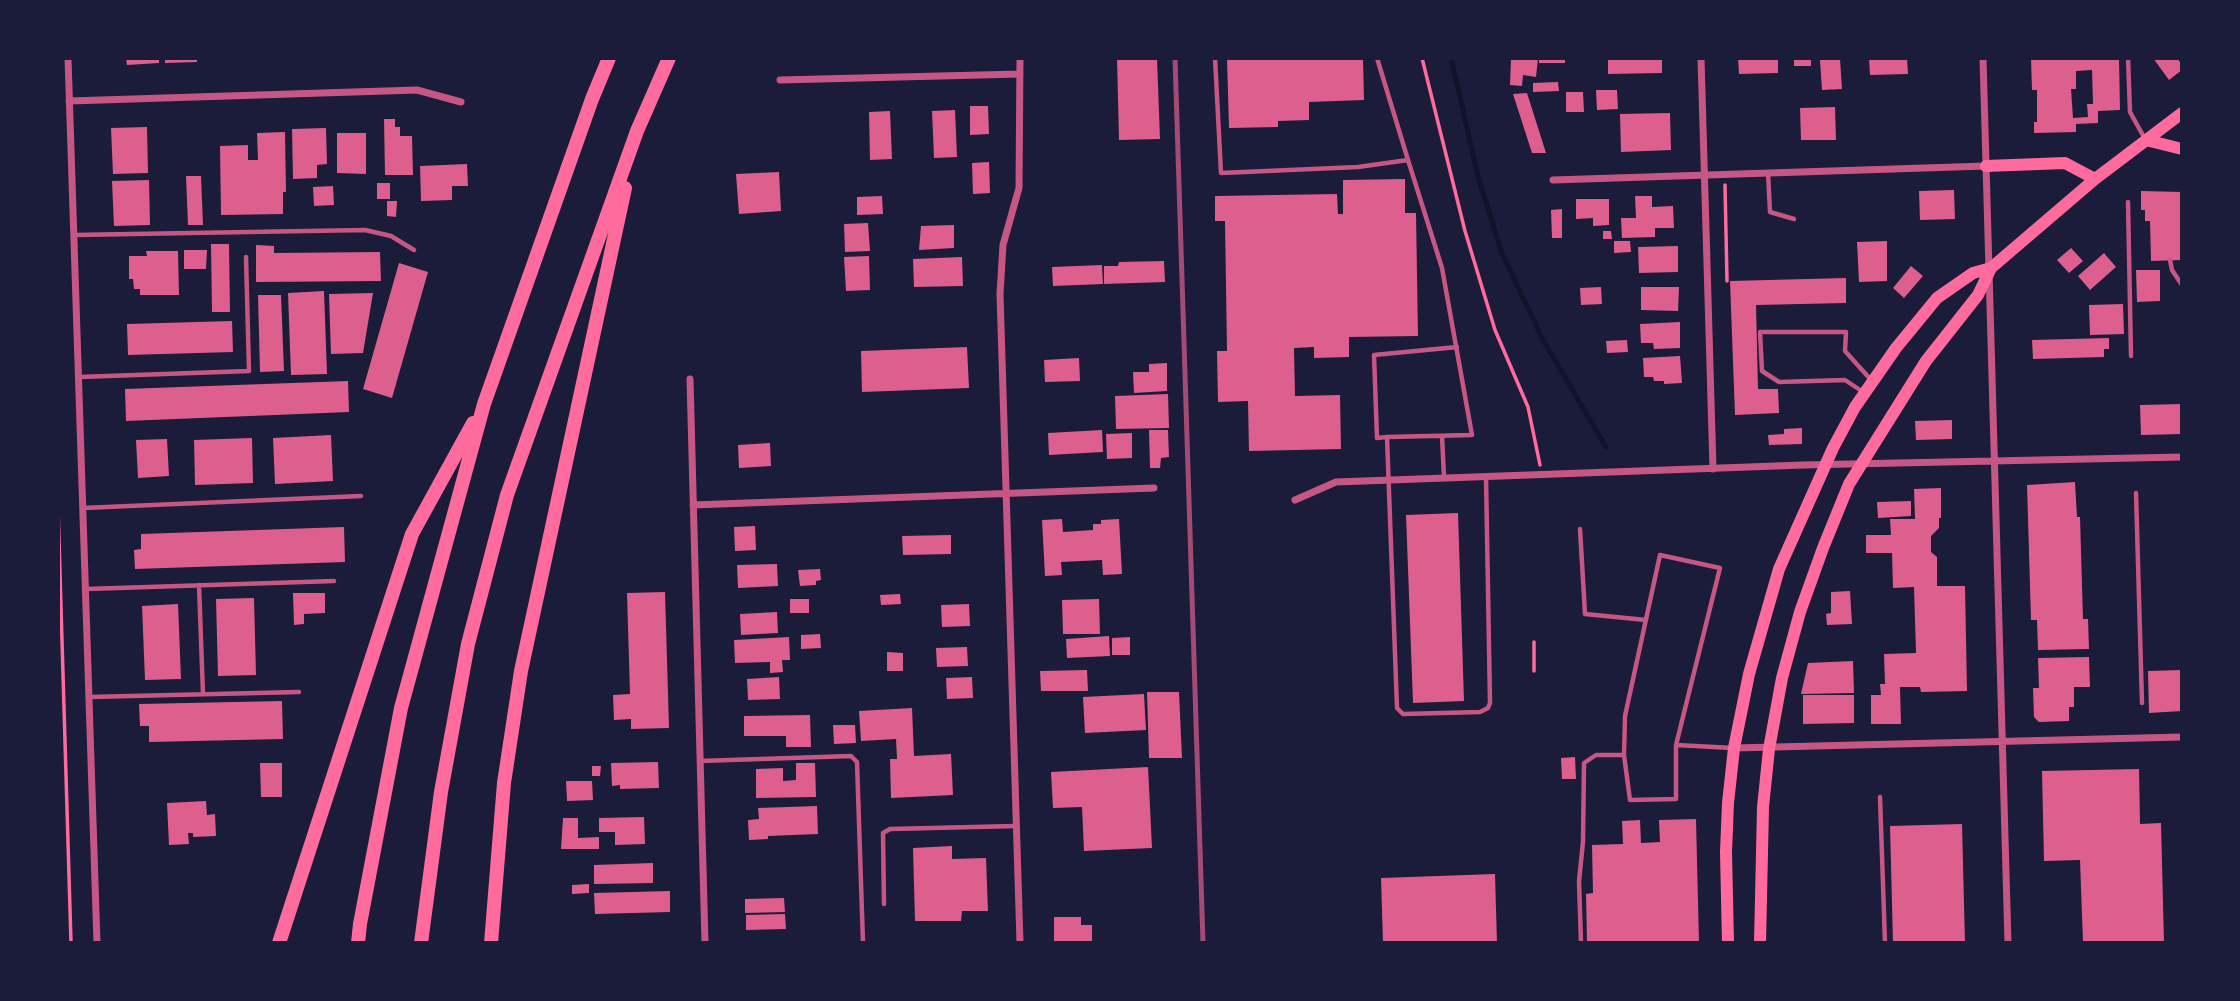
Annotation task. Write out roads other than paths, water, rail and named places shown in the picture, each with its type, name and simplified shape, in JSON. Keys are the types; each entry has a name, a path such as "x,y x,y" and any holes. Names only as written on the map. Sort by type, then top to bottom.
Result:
{"highway":[{"path":"358,943 401,708 484,404 609,58"},
{"path":"421,943 441,792 468,644 508,495 637,131 669,58"},
{"path":"491,943 505,783 521,671 637,131"},
{"path":"279,943 412,534 484,404"}],"main road":[{"path":"1728,943 1726,852 1734,748 1749,674 1779,569 1824,466 1864,393 1937,298 1973,274 1991,268 2095,178 2182,113"},
{"path":"2146,140 2182,149"},
{"path":"1986,166 2064,163 2095,178"},
{"path":"1760,943 1763,807 1769,749 1782,678 1800,612 1823,548 1860,464 1926,361 1978,295 1991,268"}],"street":[{"path":"68,58 97,943"},
{"path":"1020,58 1019,188 1003,245 1000,270 1020,943"},
{"path":"1700,58 1713,469"},
{"path":"1983,58 2008,943"},
{"path":"780,80 1020,74"},
{"path":"69,101 417,90 461,102"},
{"path":"1553,180 1986,166"},
{"path":"690,379 705,943"},
{"path":"1295,500 1336,482 1860,464 2182,457"},
{"path":"693,505 1154,488"},
{"path":"1734,748 2182,737"}],"lane":[{"path":"1215,58 1221,173 1358,167 1408,160"},
{"path":"1377,58 1442,268 1457,347 1472,435 1377,438 1374,355 1457,347"},
{"path":"2128,58 2130,112 2146,140"},
{"path":"1768,172 1770,212 1794,219"},
{"path":"2128,202 2132,356"},
{"path":"74,236 365,230 391,236 414,250"},
{"path":"78,377 249,371 246,257"},
{"path":"2170,260 2172,270 2182,285"},
{"path":"1864,393 1845,380 1779,382 1762,371 1760,332 1846,332 1845,351 1873,381"},
{"path":"1443,436 1444,477"},
{"path":"1387,437 1397,708 1403,714 1480,712 1488,708 1490,703 1486,476"},
{"path":"2136,493 2142,702"},
{"path":"82,508 361,496"},
{"path":"1580,530 1584,614 1646,620"},
{"path":"1660,555 1720,568 1676,746 1676,799 1630,800 1624,755 1625,716 1646,620 1660,555"},
{"path":"86,589 334,581"},
{"path":"199,585 203,694"},
{"path":"89,697 299,692"},
{"path":"1676,746 1734,748"},
{"path":"700,761 851,755 857,762 863,943"},
{"path":"1581,943 1579,881 1583,842 1584,763 1596,755 1624,755"},
{"path":"1880,797 1885,943"},
{"path":"884,904 883,833 890,830 1015,826"}],"waterway":[{"path":"1451,58 1478,176 1501,251 1543,340 1606,447"}],"railway":[{"path":"1175,58 1203,943"}]}
